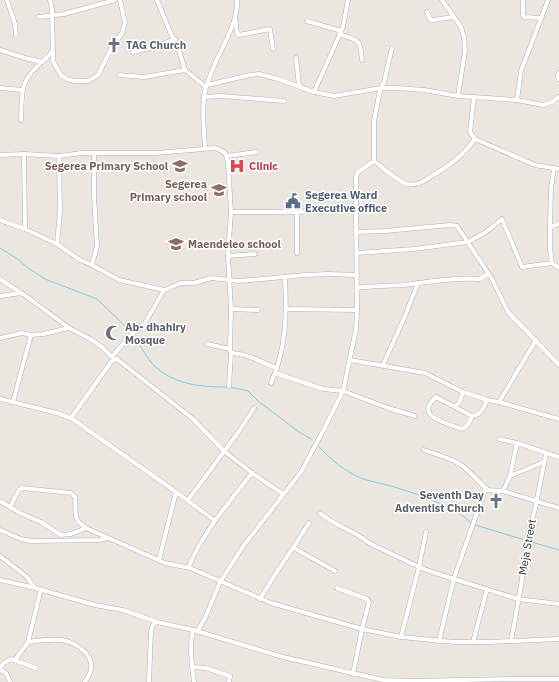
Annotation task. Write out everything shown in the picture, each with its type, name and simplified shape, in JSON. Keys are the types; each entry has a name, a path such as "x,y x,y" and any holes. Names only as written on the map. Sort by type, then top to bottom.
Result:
{"street":[{"path":"7,0 15,24 16,35"},
{"path":"50,0 52,15 53,61 62,75 67,79 74,81 88,81 98,75 110,49 122,33 124,18 120,0"},
{"path":"39,16 78,11 114,0"},
{"path":"157,0 170,32 175,39 185,70 207,86"},
{"path":"205,148 204,97 216,62 226,43 235,17 237,0"},
{"path":"314,92 340,32 348,0"},
{"path":"442,0 461,27 464,38 465,50 458,96"},
{"path":"523,0 524,17 540,18"},
{"path":"517,100 521,71 548,0"},
{"path":"427,12 431,20 453,17"},
{"path":"235,17 237,33 239,35 270,29 273,49"},
{"path":"307,21 340,32 356,40 360,44 362,60"},
{"path":"133,52 154,47 175,39"},
{"path":"374,161 374,121 392,48"},
{"path":"0,50 42,62"},
{"path":"21,120 22,90 31,70 53,51"},
{"path":"296,58 299,86"},
{"path":"119,75 144,77 185,70"},
{"path":"559,73 559,79"},
{"path":"207,86 259,74 314,92 334,96 381,88 413,89 458,96 517,100 543,105 552,102 559,97"},
{"path":"0,88 22,90"},
{"path":"204,97 221,96 284,101"},
{"path":"474,97 470,132 475,139 530,163 557,169 551,188 550,249 552,263"},
{"path":"374,161 405,183 412,185 420,183 449,166 458,159 475,139"},
{"path":"0,155 24,154 59,156 94,153 156,153 205,148 215,148 224,151 227,156 228,163 231,212 228,256 231,310 229,386"},
{"path":"227,156 257,152"},
{"path":"92,265 97,246 94,196 94,153"},
{"path":"24,154 25,229"},
{"path":"57,244 60,212 59,156"},
{"path":"194,682 190,640 206,616 220,582 244,546 284,494 308,459 343,391 356,329 356,177 358,172 374,161"},
{"path":"231,212 297,212 356,209"},
{"path":"297,212 297,253"},
{"path":"357,253 414,249 468,242 486,232 502,219 522,267 552,263 559,268"},
{"path":"0,220 25,229 57,244 80,260 120,280 164,290 181,284 194,283 212,278 229,280 285,278 328,274 356,275"},
{"path":"550,228 559,224"},
{"path":"356,232 455,225 468,242 488,274 508,312 559,365"},
{"path":"228,256 255,254"},
{"path":"356,288 472,278 480,279 488,274"},
{"path":"271,383 277,368 283,343 286,309 285,278"},
{"path":"0,279 51,313 69,328 90,339 113,358 119,360 193,420 224,451 252,473 284,494"},
{"path":"383,365 418,283"},
{"path":"71,418 128,338 145,323 164,290"},
{"path":"0,296 21,293"},
{"path":"286,309 357,310"},
{"path":"231,310 258,310"},
{"path":"0,338 22,333 32,335 69,328"},
{"path":"13,402 32,335"},
{"path":"499,402 536,340"},
{"path":"207,344 230,352 246,355 256,361 277,368"},
{"path":"350,360 425,373 462,392 486,400 499,402 559,419"},
{"path":"275,373 323,389 343,391 388,408 415,416"},
{"path":"455,406 459,403 462,392"},
{"path":"472,416 470,423 462,429 432,418 428,411 428,406 436,397 472,416 481,413 486,400"},
{"path":"0,399 57,413 71,418 214,520"},
{"path":"188,500 254,408"},
{"path":"499,439 538,449 546,454 559,457"},
{"path":"503,491 510,476 517,443"},
{"path":"424,450 453,460 464,467 487,489 503,491 537,500 559,508"},
{"name":"Meja Street","path":"511,641 527,540 546,454"},
{"path":"510,476 544,462"},
{"path":"190,568 188,566 199,543 214,520 252,473"},
{"path":"10,507 19,490 22,488 71,493 75,497 76,518 78,522 86,528 107,538 165,563 190,568 260,599 362,629 401,637 454,642 559,639"},
{"path":"439,641 454,578 484,492 487,489"},
{"path":"159,560 176,492"},
{"path":"0,501 28,517 41,522 61,535 71,534 86,528"},
{"path":"320,513 327,519 362,536 369,543 419,567 518,599 559,604"},
{"path":"260,599 309,523"},
{"path":"0,530 21,539 30,541 99,540 107,538"},
{"path":"401,637 419,567 426,532"},
{"path":"294,548 335,571"},
{"path":"0,556 27,577 35,588"},
{"path":"0,580 41,589 95,605 123,610 157,622 195,631 283,656 353,674 392,681 559,679"},
{"path":"338,588 368,600 353,674"},
{"path":"15,660 28,642 41,589"},
{"path":"473,642 487,589"},
{"path":"149,682 151,631 153,625 157,622"},
{"path":"28,642 50,640 64,641 75,644 88,656 91,664 91,669 85,682"},
{"path":"10,682 6,673 0,669 8,661 15,660 36,668"},
{"path":"192,666 206,668 230,676 229,682"}],"waterway":[{"path":"0,248 45,279 97,299 132,333"},
{"path":"134,335 150,361 164,374 190,384 227,387"},
{"path":"230,387 248,391 258,401 299,432 311,439"},
{"path":"319,447 338,465 349,472 368,481 423,496 456,511 472,524"},
{"path":"475,525 525,540"},
{"path":"528,541 559,550"}],"place":[{"name":"TAG Church","path":"114,45"},
{"name":"Segerea Primary School","path":"180,166"},
{"name":"Clinic","path":"237,166"},
{"name":"Segerea Primary school","path":"219,190"},
{"name":"Segerea Ward Executive office","path":"293,201"},
{"name":"Maendeleo school","path":"176,244"},
{"name":"Ab- dhahiry Mosque","path":"113,333"},
{"name":"Seventh Day Adventist Church","path":"496,501"}]}
